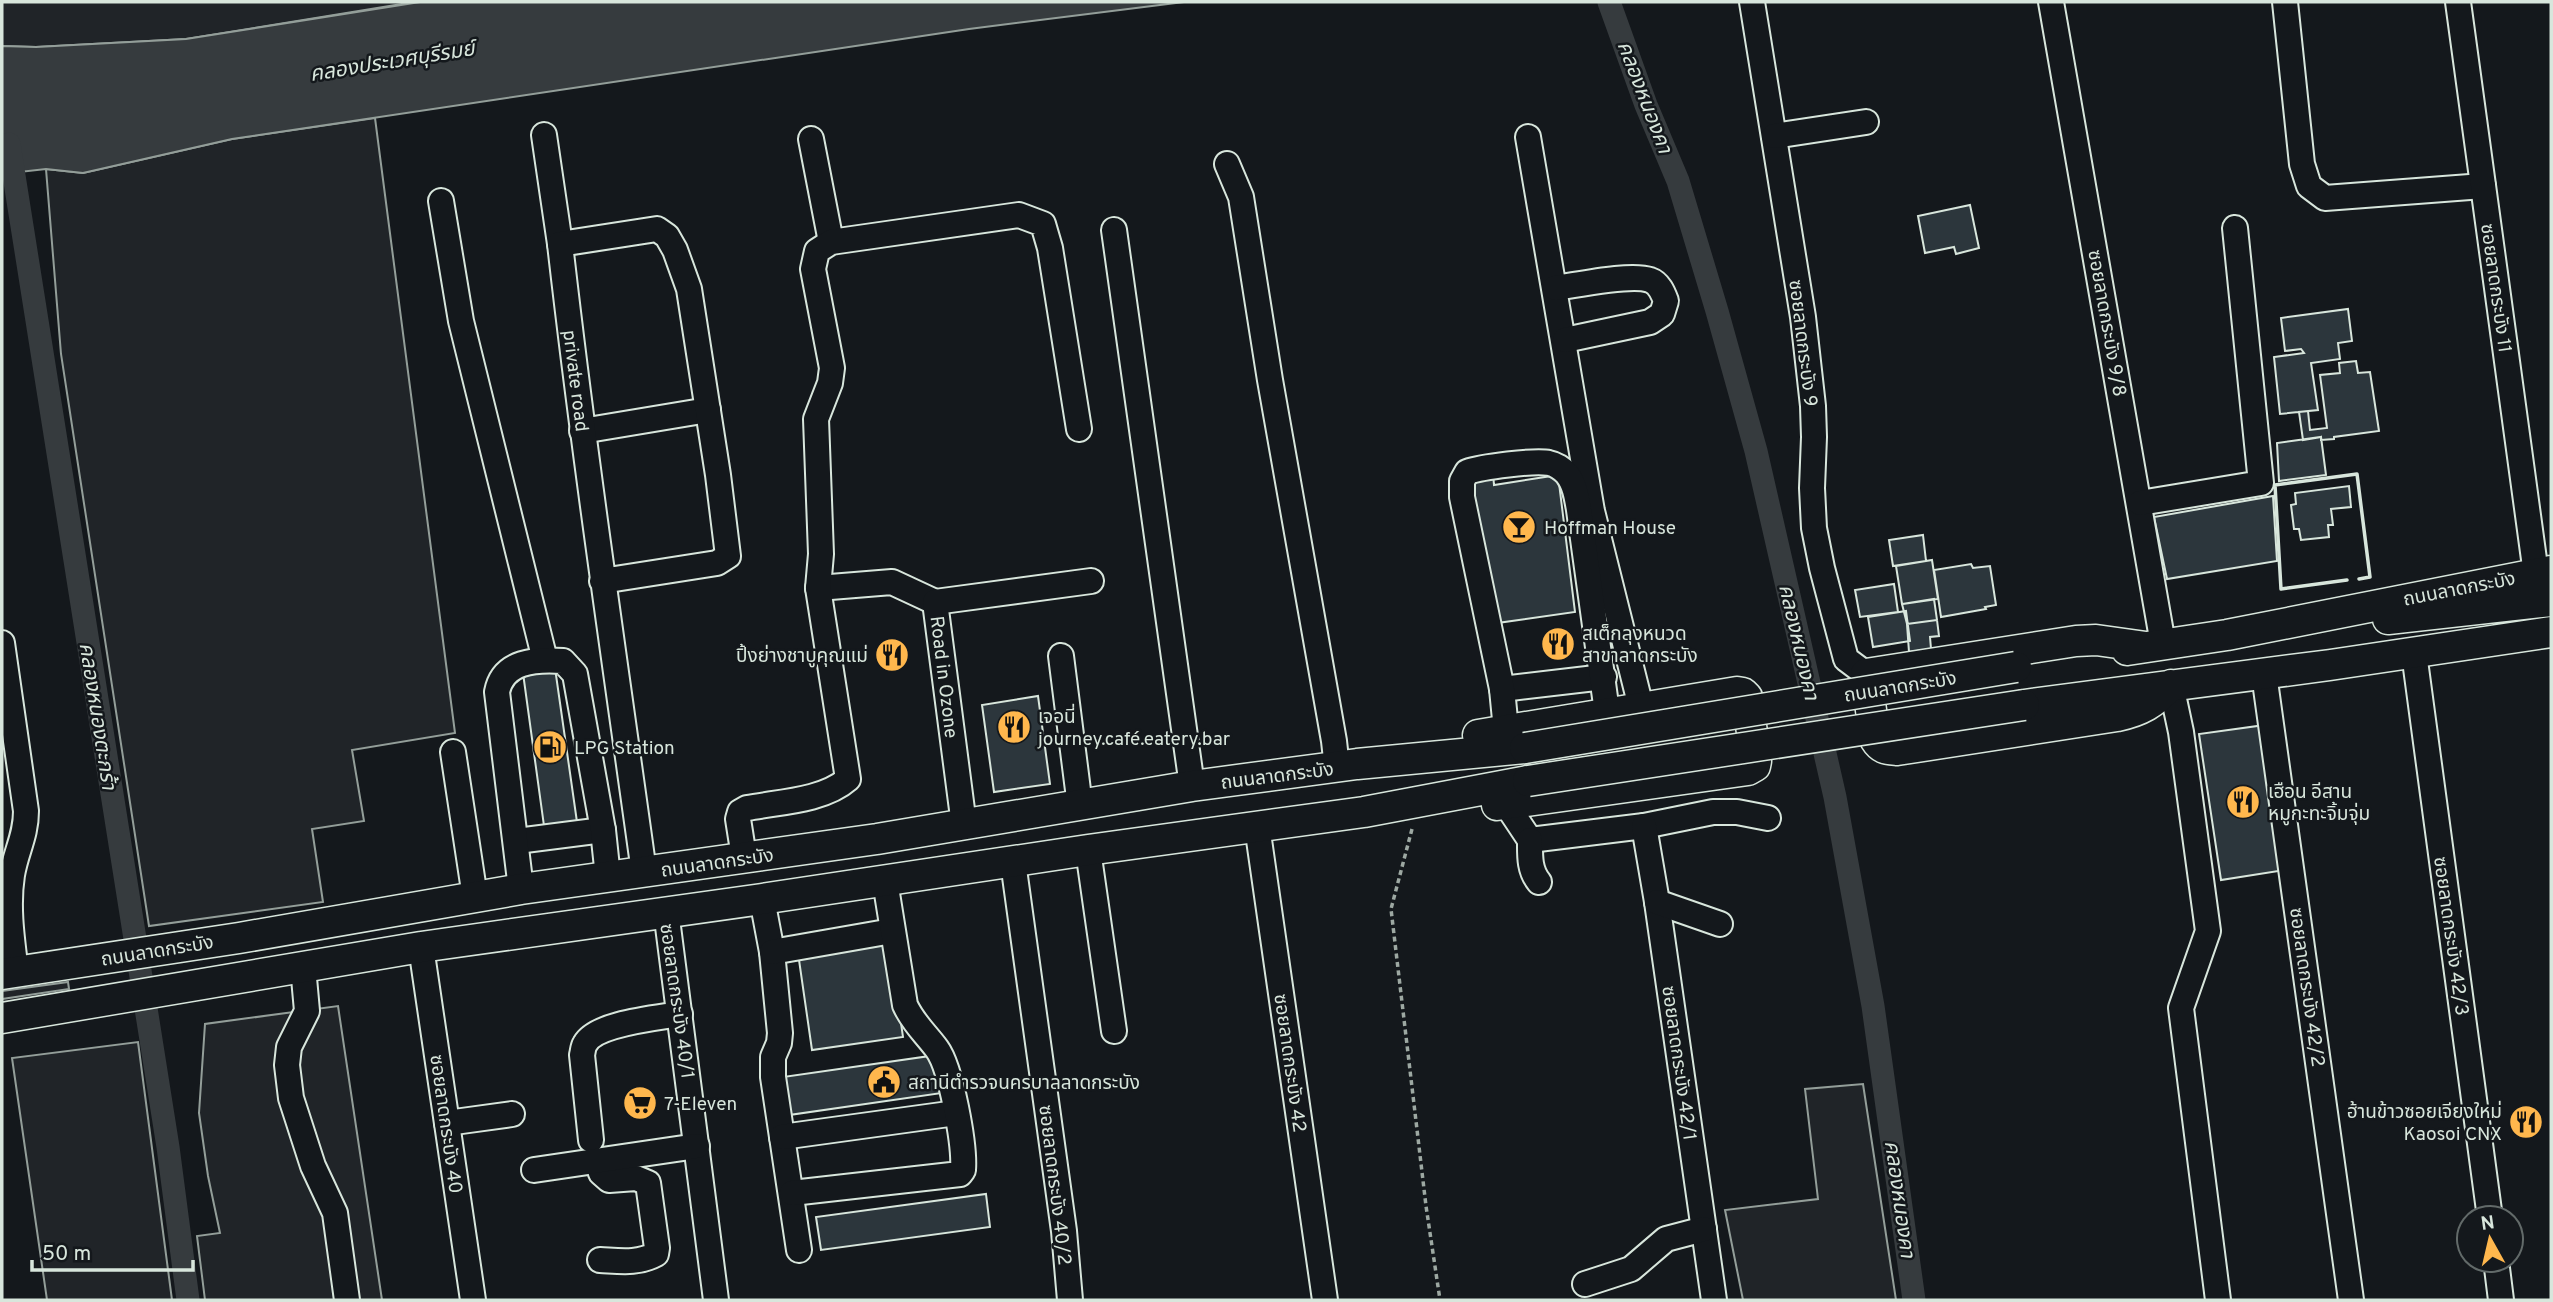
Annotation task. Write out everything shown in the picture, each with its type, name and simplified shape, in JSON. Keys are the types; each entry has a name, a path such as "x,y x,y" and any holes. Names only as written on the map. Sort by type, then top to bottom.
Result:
{"main road":[{"name":"ถนนลาดกระบัง","path":"16,972 239,938 521,889 877,839 1192,786 1347,766 2227,635 2544,573"},
{"path":"2227,635 2551,601"},
{"name":"ถนนลาดกระบัง","path":"2,1018 421,947 1364,812 1528,781 2024,705 2264,674 2551,632"},
{"path":"2154,645 2076,641 1866,674 1875,739 1880,747 1897,750 2130,714 2155,702 2172,685"},
{"path":"1364,812 1445,812 1730,774 1755,766 1747,697 1743,693 1607,712 1515,739"},
{"path":"877,839 885,881"}],"street":[{"name":"ซอยลาดกระบัง 9","path":"1752,2 1803,317 1812,393 1814,528 1846,659 1866,674"},
{"name":"ซอยลาดกระบัง 9/8","path":"2051,2 2140,503 2154,645"},
{"path":"2285,2 2302,164 2309,186 2325,198 2483,186"},
{"name":"ซอยลาดกระบัง 11","path":"2458,2 2483,186 2544,573"},
{"path":"1774,136 1866,122"},
{"name":"private road","path":"544,135 602,581 644,872"},
{"path":"1528,137 1565,340 1592,511 1641,707"},
{"path":"811,139 831,242"},
{"path":"1227,164 1241,197 1270,380 1334,741 1347,766"},
{"path":"442,201 461,321 545,660"},
{"path":"744,857 738,819 740,812 747,808 809,797 839,786 848,779 818,588 821,554 816,419 830,383 832,368 813,269 817,251 831,242 1018,215 1043,224 1050,248 1079,429"},
{"path":"2140,503 2261,483 2235,228"},
{"path":"560,244 657,229 667,236 675,250 689,289 729,550 724,560 602,581"},
{"path":"1114,230 1192,786"},
{"path":"1555,288 1632,278 1652,280 1662,290 1667,302 1662,314 1650,322 1565,340"},
{"path":"582,430 708,410"},
{"path":"1515,739 1462,497 1462,481 1467,472 1484,467 1548,463 1561,468 1569,476 1579,510 1607,712"},
{"name":"Road in Ozone","path":"964,825 935,602 1091,581"},
{"path":"818,588 892,582 935,602"},
{"path":"2,643 26,811 26,830 13,870 10,890 10,923 16,972"},
{"name":"ซอยลาดกระบัง 42/3","path":"2414,653 2488,1204"},
{"path":"1061,656 1080,806"},
{"path":"521,889 497,692 499,680 505,673 534,661 563,661 575,674 603,830 608,877"},
{"name":"ซอยลาดกระบัง 42/2","path":"2264,674 2351,1300"},
{"path":"1502,689 1604,677"},
{"path":"2172,685 2208,931 2181,1009 2218,1300"},
{"path":"453,752 475,897"},
{"path":"1506,804 1530,840 1533,875 1539,882"},
{"path":"1530,840 1644,826 1713,812 1738,812 1768,818"},
{"name":"ซอยลาดกระบัง 42","path":"1257,826 1325,1300"},
{"name":"ซอยลาดกระบัง 42/1","path":"1644,826 1714,1300"},
{"path":"517,841 603,830"},
{"path":"1088,850 1114,1031"},
{"name":"ซอยลาดกระบัง 40/2","path":"1013,862 1064,1231 1070,1300"},
{"path":"792,1193 960,1174 964,1163 944,1061 905,1006 885,881"},
{"path":"762,899 772,952 780,1039 774,1058 773,1077 799,1250"},
{"path":"1657,902 1720,924"},
{"name":"ซอยลาดกระบัง 40/1","path":"666,911 716,1300"},
{"path":"772,952 892,931"},
{"name":"ซอยลาดกระบัง 40","path":"421,947 473,1300"},
{"path":"303,967 307,1011 289,1047 287,1065 291,1098 313,1166 335,1213 347,1300"},
{"path":"600,1260 638,1261 656,1254 657,1248 648,1183 636,1178 609,1180 601,1173 594,1150 582,1055 585,1044 594,1035 608,1028 680,1014"},
{"path":"782,1137 956,1113"},
{"path":"447,1123 512,1114"},
{"path":"534,1170 594,1150 697,1146"},
{"path":"1585,1284 1630,1269 1666,1239 1704,1229"},
{"path":"2498,1274 2501,1300"}],"path":[{"path":"1415,813 1408,854 1391,909 1426,1206 1440,1300"}],"shaded area":[{"path":"2,2 414,2 186,39 36,47 2,46"},
{"path":"375,118 455,733 352,750 364,821 312,829 323,902 149,926 61,354 46,169 83,173 232,139"},
{"path":"68,982 69,989 2,999 2,991"},
{"path":"338,1006 382,1300 205,1300 197,1236 220,1233 199,1113 205,1024"},
{"path":"138,1042 172,1300 47,1300 12,1058"},
{"path":"1863,1084 1896,1300 1743,1300 1725,1210 1818,1199 1805,1089"}],"water":[{"name":"คลองประเวศบุรีรมย์","path":"420,2 1184,2 969,29 232,139 83,173 46,169 2,174 2,46 36,47 186,39"}],"building":[{"path":"1970,205 1979,248 1956,254 1954,247 1925,253 1918,216"},
{"path":"2348,309 2352,341 2338,343 2340,359 2311,363 2318,410 2280,414 2274,357 2304,353 2301,349 2285,351 2281,318"},
{"path":"2356,361 2358,373 2370,372 2379,431 2334,439 2321,440 2321,437 2303,440 2299,412 2308,411 2310,430 2327,428 2320,375 2340,373 2339,363"},
{"path":"2321,437 2326,475 2279,481 2277,443"},
{"name":"Hoffman House","path":"1493,473 1494,485 1558,475 1575,612 1490,624 1466,477"},
{"path":"2349,486 2351,507 2331,509 2333,525 2328,525 2329,537 2301,540 2299,529 2294,529 2291,505 2296,504 2295,493"},
{"path":"2273,496 2277,561 2167,579 2154,517"},
{"path":"1923,535 1926,561 1893,566 1889,540"},
{"path":"1932,560 1938,599 1902,604 1896,566"},
{"path":"1971,564 1973,568 1990,566 1996,605 1941,617 1934,570"},
{"path":"1894,584 1898,612 1860,617 1855,590"},
{"path":"1934,599 1937,620 1907,624 1902,604"},
{"path":"1906,611 1910,641 1873,647 1868,617"},
{"path":"1937,620 1939,636 1930,637 1931,649 1909,652 1907,624"},
{"name":"LPG Station","path":"555,668 577,822 544,826 523,673"},
{"name":"เจอนี่ journey.café.eatery.bar","path":"1038,696 1050,784 994,792 982,705"},
{"name":"เฮือน อีสาน หมูกะทะจิ้มจุ่ม","path":"2265,725 2285,870 2221,880 2199,734"},
{"path":"889,939 903,1037 812,1050 798,953"},
{"path":"937,1055 942,1093 789,1115 783,1077"},
{"path":"986,1194 990,1227 821,1250 816,1217"}],"waterway":[{"name":"คลองหนองคา","path":"1609,2 1646,105 1678,181 1756,451 1835,797 1873,1006 1914,1300"},
{"name":"คลองหนองตะกร้า","path":"9,144 168,1147 188,1300"}],"wall":[{"path":"2347,580 2281,589 2275,485 2357,474 2370,577 2359,579"}],"place":[{"name":"Hoffman House","path":"1519,527"},
{"name":"สเต็กลุงหนวด สาขาลาดกระบัง","path":"1558,644"},
{"name":"ปิ้งย่างชาบูคุณแม่","path":"892,655"},
{"name":"เจอนี่ journey.café.eatery.bar","path":"1014,727"},
{"name":"LPG Station","path":"550,747"},
{"name":"เฮือน อีสาน หมูกะทะจิ้มจุ่ม","path":"2243,802"},
{"name":"สถานีตำรวจนครบาลลาดกระบัง","path":"884,1082"},
{"name":"7-Eleven","path":"640,1103"},
{"name":"ฮ้านข้าวซอยเจียงใหม่ Kaosoi CNX","path":"2526,1122"}]}
